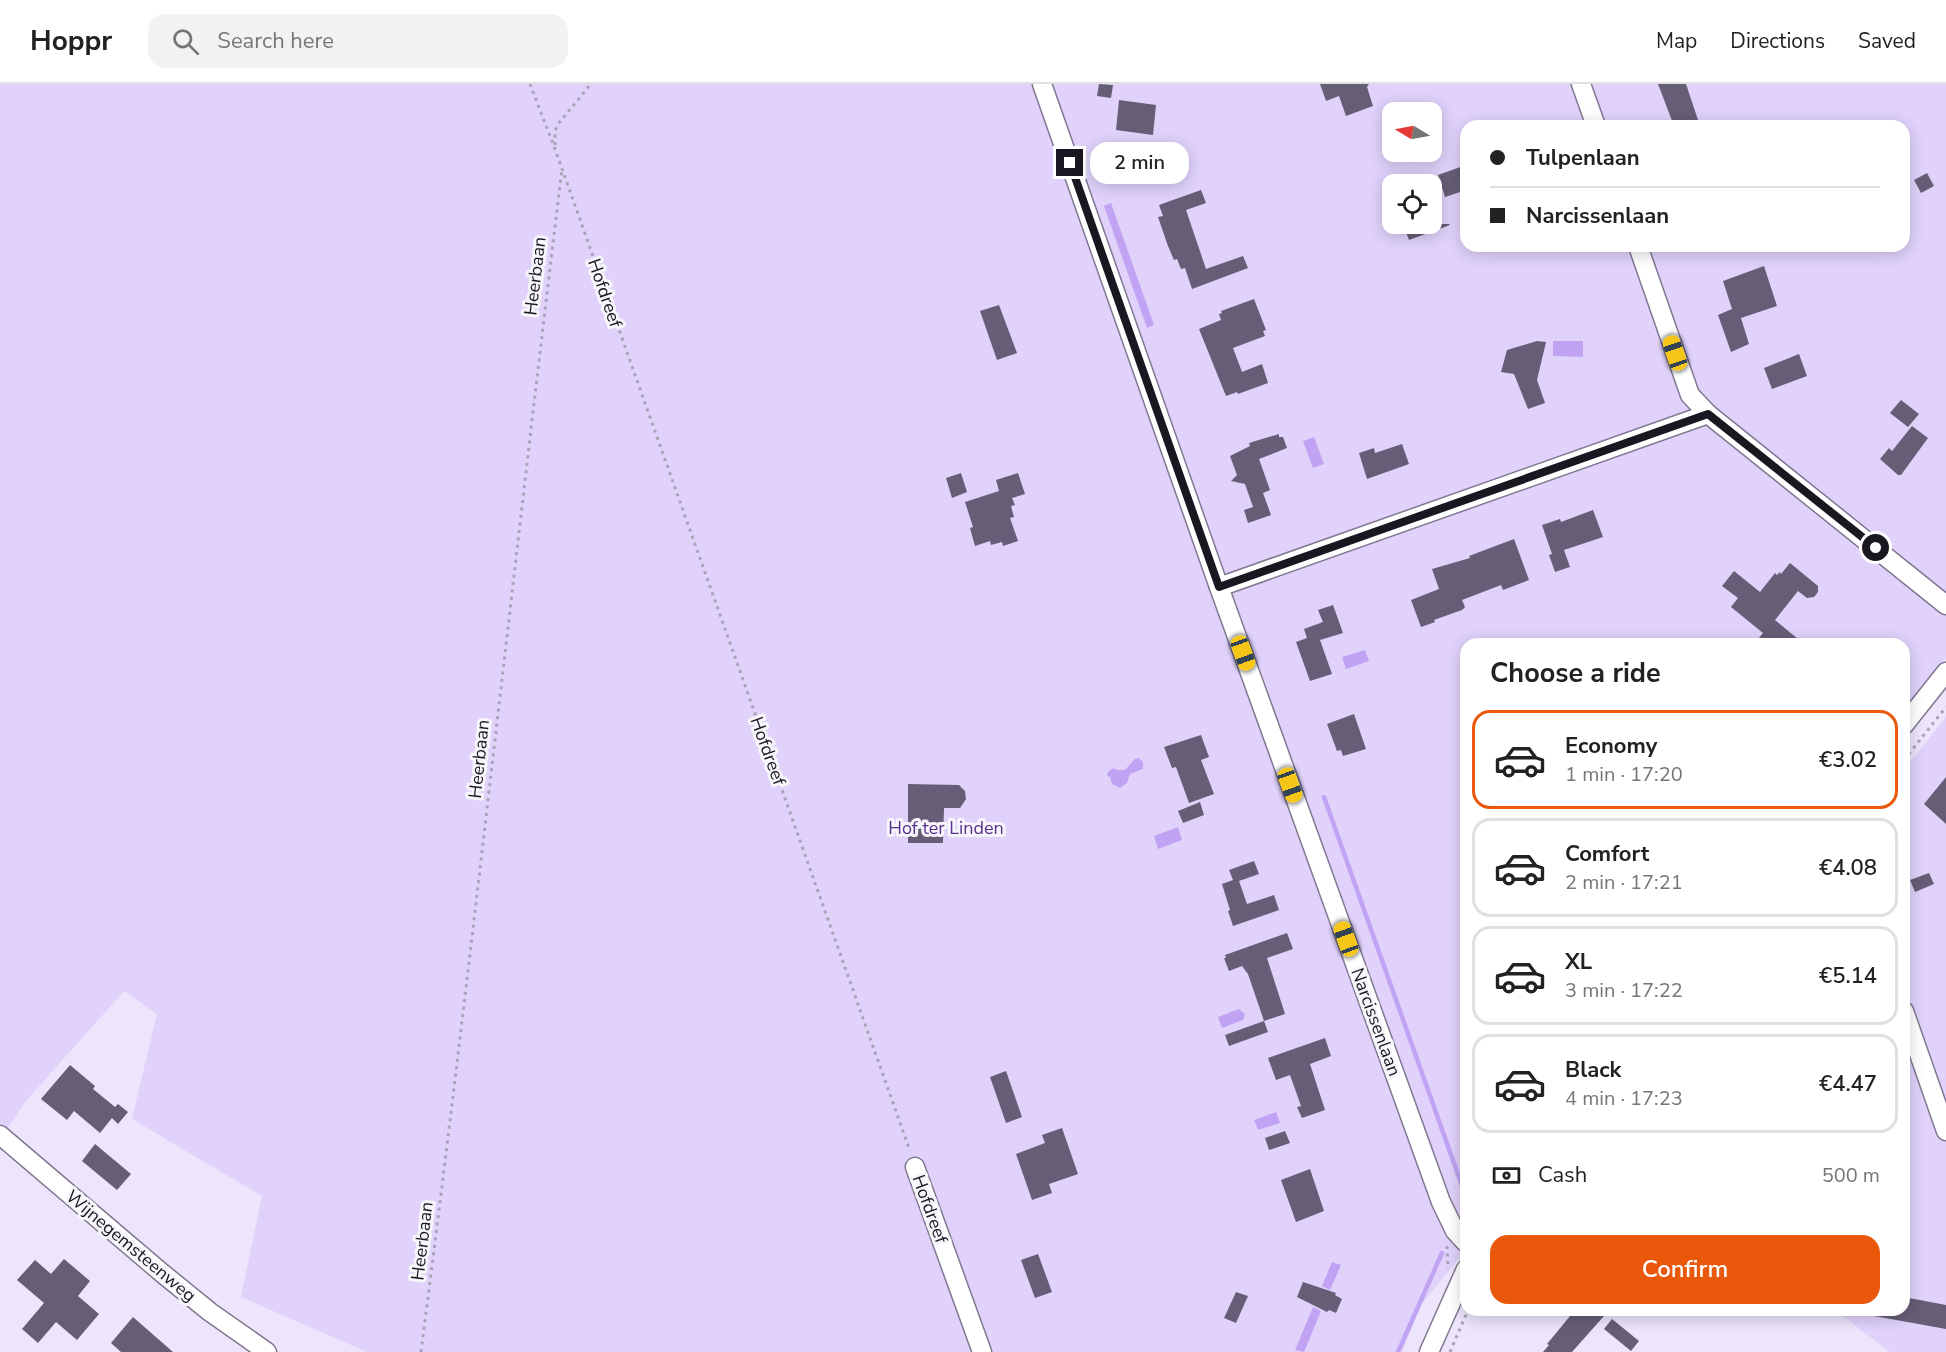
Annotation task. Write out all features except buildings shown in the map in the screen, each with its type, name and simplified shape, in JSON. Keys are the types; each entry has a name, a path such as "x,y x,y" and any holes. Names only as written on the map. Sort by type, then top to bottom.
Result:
{"street":[{"name":"Narcissenlaan","path":"1042,84 1219,587 1447,1216 1460,1236"},
{"path":"1581,84 1594,120"},
{"path":"1640,252 1690,395 1708,414 1946,605"},
{"path":"1219,587 1708,414"},
{"path":"1910,717 1946,672"},
{"path":"1910,1028 1946,1131"},
{"name":"Wijnegemsteenweg","path":"0,1134 162,1273 210,1312 267,1352"},
{"name":"Hofdreef","path":"915,1167 982,1352"},
{"path":"1429,1352 1460,1281"}],"path":[{"name":"Hofdreef","path":"530,84 915,1167"},
{"path":"555,149 555,131 558,124 591,84"},
{"name":"Heerbaan","path":"421,1352 457,1079 562,169"},
{"path":"1910,752 1946,707"},
{"path":"1447,1216 1445,1227 1448,1269 1460,1275"},
{"path":"1450,1352 1465,1316"}],"green space":[{"name":"Hof ter Linden","path":"0,84 1946,84 1946,658 1910,703 1910,638 1460,638 1460,1257 1421,1305 1402,1352 367,1352 241,1297 262,1196 132,1119 157,1014 124,991 26,1101 5,1132 0,1127"},
{"path":"1946,717 1946,1352 1890,1352 1843,1316 1910,1316 1910,762"}],"shaded area":[{"path":"1111,203 1154,325 1147,328 1104,206"},
{"path":"1553,341 1583,341 1583,357 1553,356"},
{"path":"1314,437 1324,464 1313,468 1303,441"},
{"path":"1365,650 1369,661 1346,669 1342,657"},
{"path":"1139,758 1143,762 1143,769 1130,774 1127,783 1120,788 1112,784 1110,777 1107,776 1108,772 1113,768 1125,770 1135,759"},
{"path":"1178,827 1182,840 1158,849 1154,836"},
{"path":"1239,1009 1245,1014 1243,1020 1222,1028 1218,1017"},
{"path":"1276,1112 1280,1123 1258,1130 1254,1120"},
{"path":"1332,1262 1341,1265 1330,1290 1322,1286"},
{"path":"1313,1307 1321,1311 1304,1352 1295,1350"}],"waterway":[{"path":"1324,797 1460,1180"},
{"path":"1398,1352 1442,1253"}],"route":[{"path":"1070,163 1219,587 1708,414 1876,548"}]}
